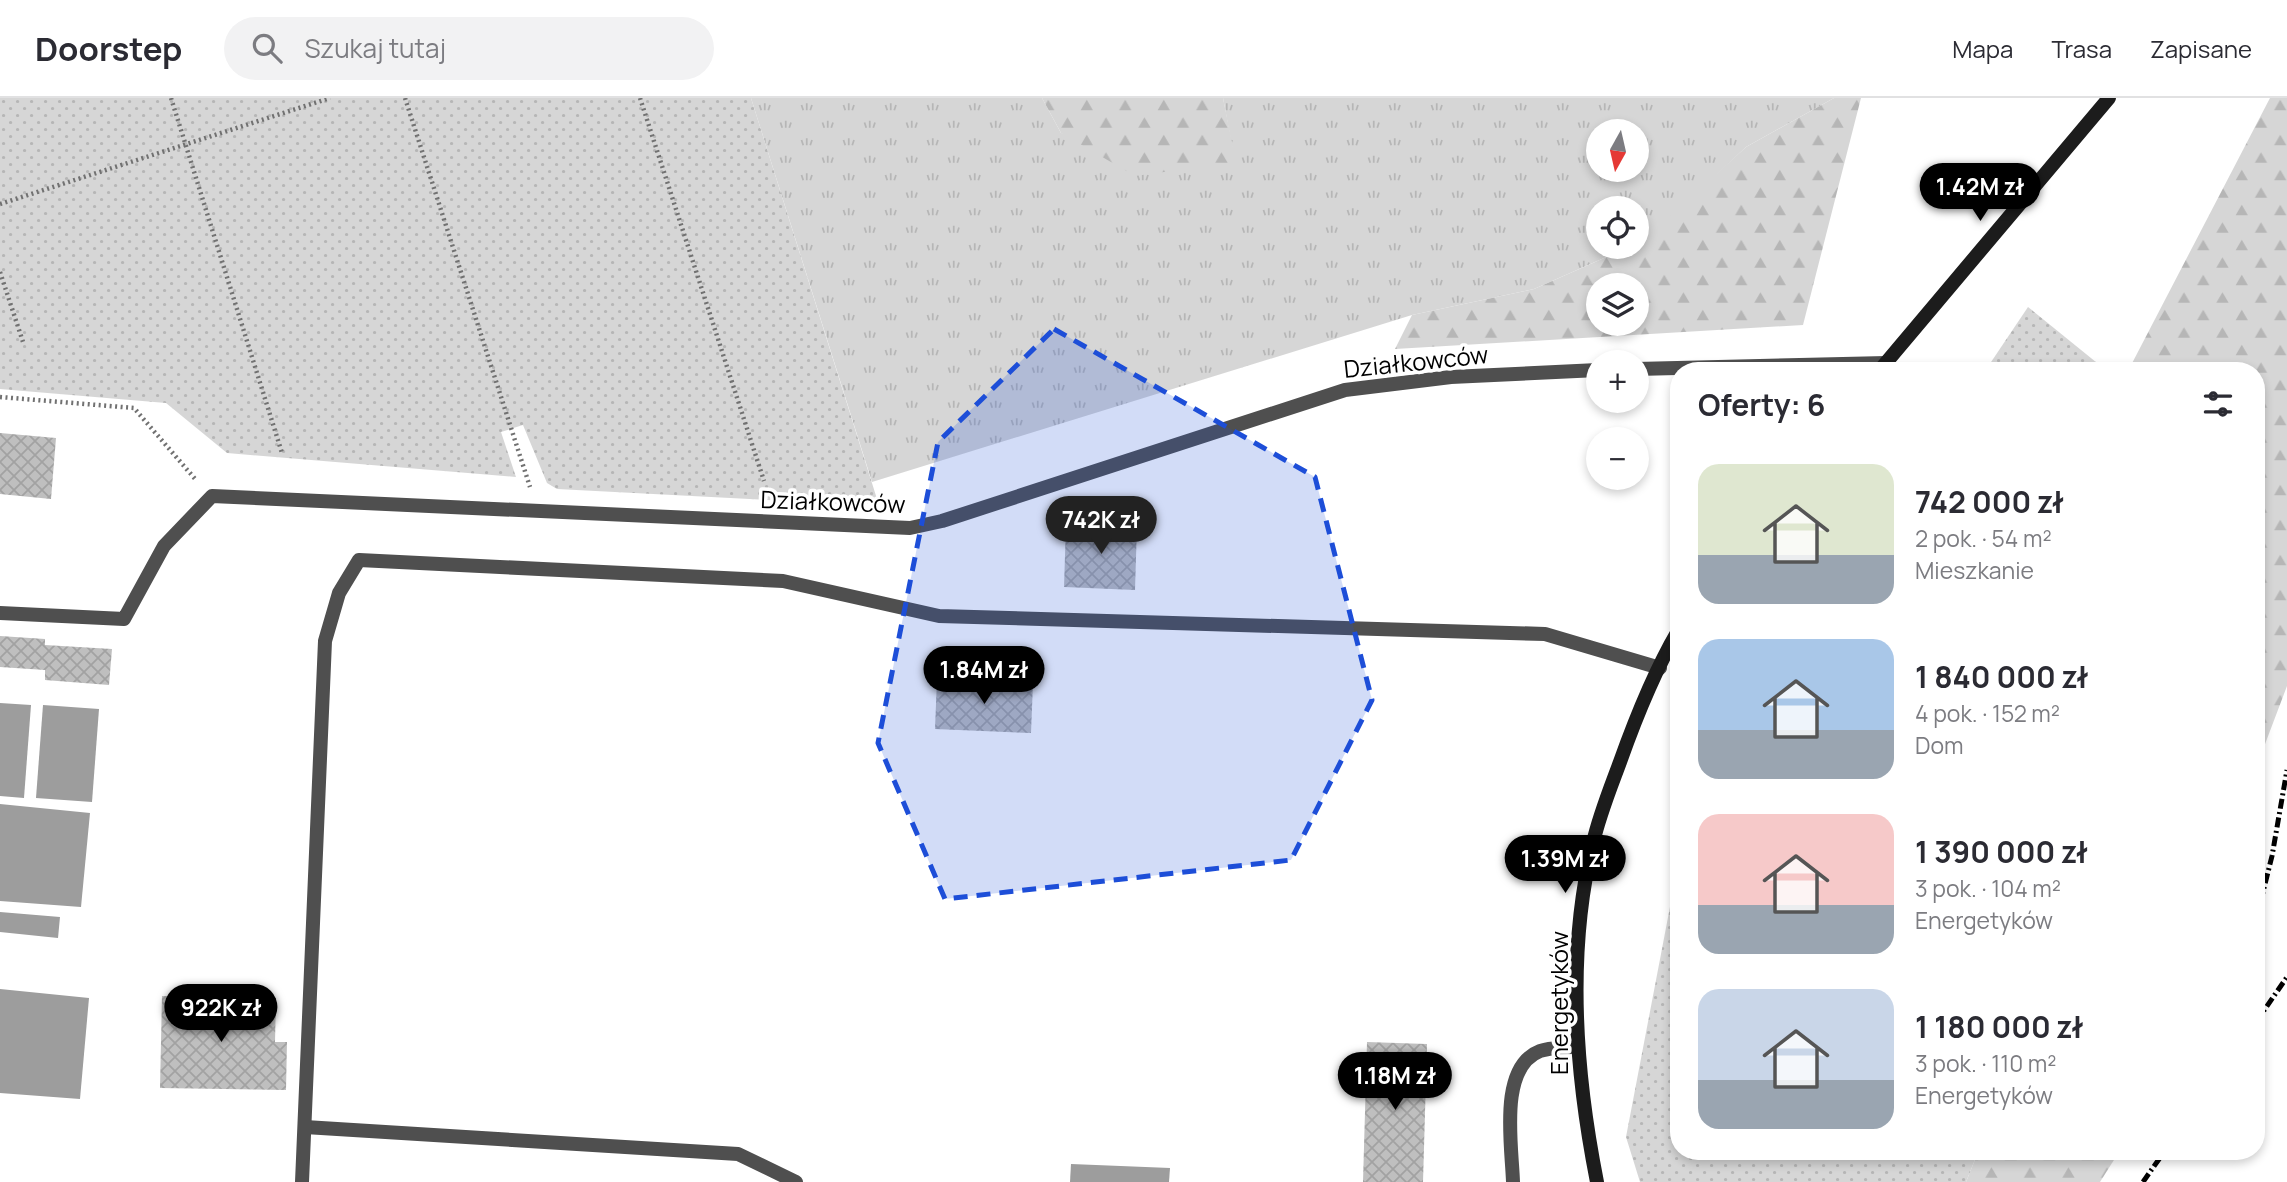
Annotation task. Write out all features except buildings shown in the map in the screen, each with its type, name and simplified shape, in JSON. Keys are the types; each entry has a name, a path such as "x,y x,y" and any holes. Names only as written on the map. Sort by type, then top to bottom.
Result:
{"street":[{"path":"1886,362 2109,98"},
{"name":"Energetyków","path":"1597,1182 1578,1046 1577,960 1584,885 1593,841 1628,740 1670,647"}],"lane":[{"path":"1649,369 1670,369"},
{"name":"Działkowców","path":"212,496 910,528 942,521 1345,390 1451,377 1586,371"},
{"path":"0,613 124,618 164,546 212,496"},
{"path":"302,1182 325,641 339,593 359,560 783,581 939,616 1545,634 1660,668"},
{"path":"1513,1182 1511,1091 1516,1073 1524,1062 1540,1051 1578,1046"},
{"path":"305,1127 738,1154 796,1182"}],"path":[{"path":"171,98 282,453"},
{"path":"0,204 330,98"},
{"path":"405,98 537,511"},
{"path":"640,98 764,481"},
{"path":"0,272 24,345"},
{"path":"0,397 134,408 170,453 212,496"}],"highlighted area":[{"path":"1054,329 1315,477 1372,700 1291,860 945,899 878,743 938,442"}],"green space":[{"path":"0,98 751,98 877,499 865,505 557,489 547,483 523,425 501,432 516,477 227,453 166,403 0,389"},
{"path":"751,98 1042,98 1061,133 1235,162 1223,98 1834,98 1746,147 1649,238 1649,196 1586,196 1586,259 1602,259 1534,289 1412,315 872,482"},
{"path":"1042,98 1223,98 1236,162 1135,176 1061,133"},
{"path":"1834,98 1861,98 1803,325 1649,334 1649,273 1586,273 1586,336 1616,336 1395,349 1412,315 1534,289 1602,259 1649,259 1649,235 1746,147"},
{"path":"2270,98 2287,98 2287,686 2265,744 2265,362 2133,362"},
{"path":"2028,307 2096,362 1991,362"},
{"path":"1670,907 1670,1160 1975,1160 1966,1182 1640,1182 1626,1137"},
{"path":"1975,1160 2114,1160 2100,1182 1966,1182"}],"shaded area":[{"path":"0,703 31,705 24,798 0,796"},
{"path":"43,705 99,709 92,802 36,798"},
{"path":"0,804 90,813 81,907 0,901"},
{"path":"0,912 60,917 58,938 0,932"},
{"path":"0,989 89,998 80,1099 0,1093"},
{"path":"1071,1164 1170,1168 1169,1182 1070,1182"}],"railway":[{"path":"2265,884 2287,770"},
{"path":"2265,1009 2287,977"},
{"path":"2143,1182 2158,1160"}]}
